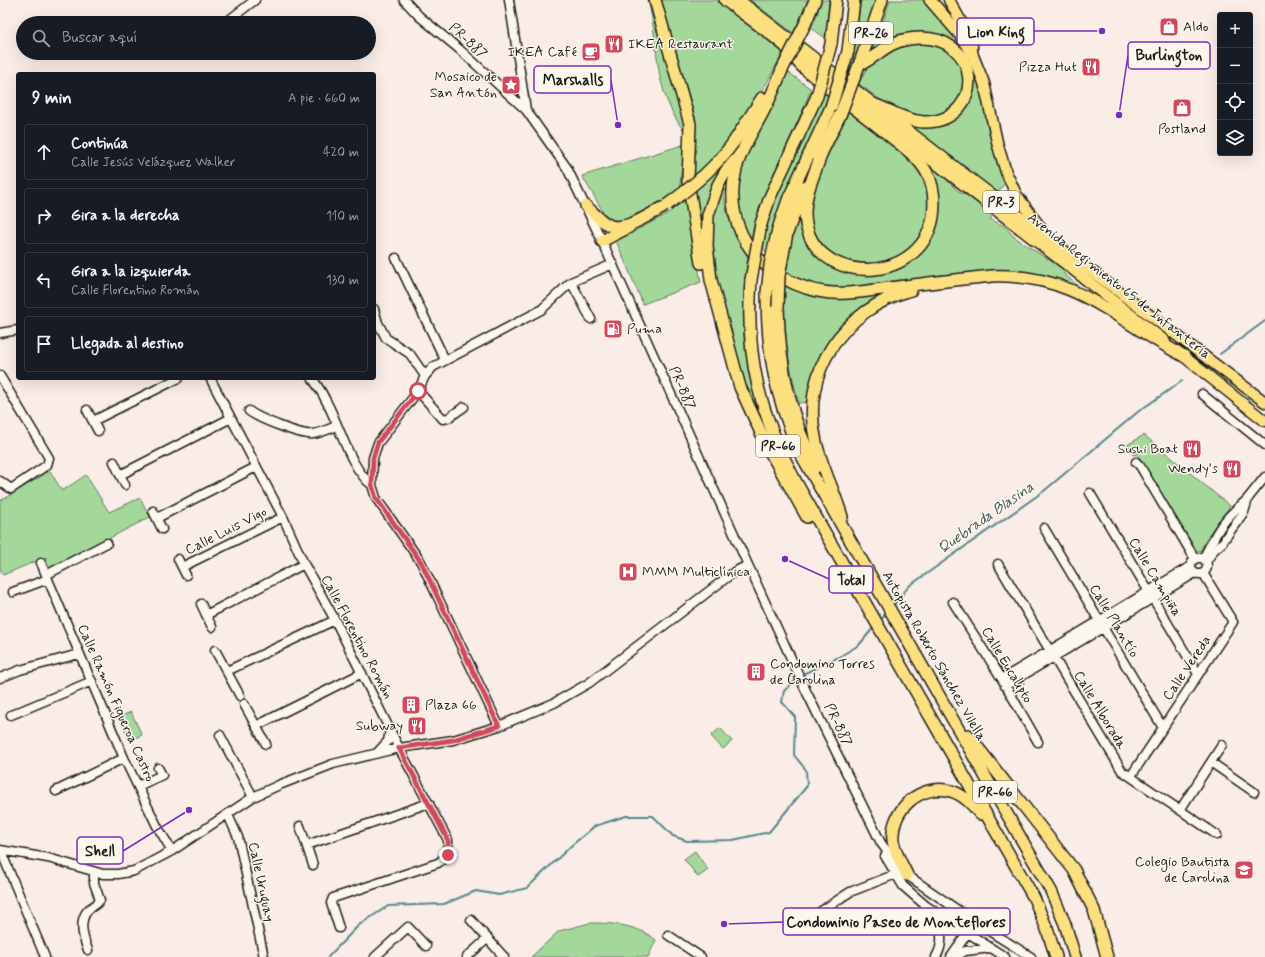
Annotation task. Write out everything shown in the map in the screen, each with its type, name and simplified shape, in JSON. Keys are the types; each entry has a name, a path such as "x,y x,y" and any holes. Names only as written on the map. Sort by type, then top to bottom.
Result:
{"highway":[{"path":"654,0 690,124 688,181 705,282 719,337 740,387 779,469 846,581 860,594"},
{"name":"Avenida Regimiento 65 de Infantería","path":"725,0 785,47"},
{"path":"815,0 770,99 742,153 735,174 733,186 734,209 739,228 748,246 761,261 779,275 795,284 814,290 842,294 946,281 1016,276 1057,284 1102,305 1161,344 1184,356"},
{"name":"PR-66","path":"836,0 831,44 816,96 770,197 761,224 751,280 749,315 751,346 757,385 768,422 797,484 1034,898 1056,957"},
{"name":"Autopista Roberto Sánchez Vilella","path":"854,0 848,51 831,107 788,200 783,231 770,266 767,293 769,349 774,381 785,417 799,451 904,633 934,690 1051,891 1065,924 1075,957"},
{"name":"PR-26","path":"822,152 840,115 882,0"},
{"path":"930,0 963,38 972,53"},
{"path":"859,65 866,62 889,45 909,39 920,38 941,41 949,45 961,55 966,63 970,78 968,91 962,104 950,115 933,121 914,121 876,105"},
{"path":"785,47 804,68 911,153 926,172 933,192 934,212 929,230 915,251 905,259 887,268 863,270 843,265 821,251 810,236 805,211 810,186 822,152"},
{"path":"602,241 640,222 664,207 698,181 724,156 782,70"},
{"path":"740,387 711,280 706,228 710,207 718,185 735,154 750,136"},
{"path":"822,152 783,231 778,308 780,346 791,403 807,448 846,531"},
{"path":"586,206 606,223 618,226 635,222 664,207"},
{"path":"846,531 836,497 820,456 814,432 813,407 818,377 823,364 841,334 867,309 887,298 946,281"},
{"path":"934,690 956,715 989,762 1074,870 1094,910 1107,957"},
{"path":"908,875 896,850 893,831 899,813 906,804 916,796 937,790 958,794 970,802 993,828"}],"main road":[{"name":"Avenida Regimiento 65 de Infantería","path":"739,0 1050,240 1265,402"},
{"path":"949,0 972,41 972,53 984,83 998,146 1006,172 1023,205 1050,240"},
{"name":"Avenida Regimiento 65 de Infantería","path":"785,47 1103,292 1265,421"}],"street":[{"path":"234,16 255,0"},
{"name":"PR-887","path":"404,0 419,16 459,49 526,110 567,168 613,264 807,693 881,842 900,868 908,875 975,922 1031,957"},
{"path":"509,0 526,110"},
{"path":"396,258 445,360"},
{"path":"499,726 421,562 376,498 372,485 373,458 378,442 418,391 425,376 433,367 541,310 571,282 613,264"},
{"path":"571,282 591,319"},
{"path":"376,316 386,338 410,354 425,376"},
{"path":"0,333 16,330"},
{"path":"0,376 49,458 47,465 11,489 0,480"},
{"path":"93,421 176,380"},
{"name":"Calle Florentino Román","path":"211,380 282,517 304,564 335,620 399,748 448,840 448,855 438,863 333,898 331,903 339,928"},
{"path":"313,380 326,399 336,426 363,479 372,485"},
{"path":"418,391 443,419 448,418 464,407"},
{"path":"1202,394 1265,445"},
{"path":"87,410 98,431"},
{"path":"249,411 289,430 305,434 312,434 336,426"},
{"path":"120,475 231,418"},
{"path":"114,462 125,484"},
{"name":"Calle Vereda","path":"1131,776 1233,622 1140,466 1136,462"},
{"path":"162,529 155,515 256,467"},
{"path":"1003,682 1199,565 1214,550 1220,539 1217,531 1230,513 1248,499 1265,477"},
{"name":"Calle Campiña","path":"1090,493 1198,674"},
{"path":"1199,565 1244,512 1248,499"},
{"name":"Calle Luis Vigo","path":"182,568 282,517"},
{"name":"Calle Plantío","path":"1044,528 1163,728"},
{"path":"13,592 47,577 107,543"},
{"path":"178,559 186,575"},
{"name":"Calle Ramón Figueroa Castro","path":"41,563 124,758 157,826 172,851"},
{"path":"206,615 304,564"},
{"name":"Calle Alborada","path":"998,564 1122,771 1217,835"},
{"path":"45,957 1,850 48,858 103,874 118,874 134,871 172,851 253,797 333,764 399,748 453,740 499,726 554,703 589,683 734,572 748,565"},
{"name":"Calle Eucalipto","path":"953,602 1003,682 1038,742"},
{"path":"201,604 212,627"},
{"path":"227,671 335,620"},
{"path":"215,650 240,696"},
{"path":"0,678 20,670 79,654"},
{"path":"256,726 362,673"},
{"path":"11,715 92,681"},
{"path":"244,704 266,744"},
{"path":"376,754 388,741 390,730"},
{"path":"220,735 253,797"},
{"path":"1180,810 1212,763 1222,745"},
{"path":"56,791 124,758"},
{"path":"1212,763 1254,792"},
{"path":"138,786 162,775 158,768"},
{"path":"307,845 429,803"},
{"name":"Calle Uruguay","path":"228,815 238,837 264,957"},
{"path":"300,826 313,865"},
{"name":"PR-887","path":"875,831 881,850 903,886 930,908 1005,957"},
{"path":"88,950 82,933 84,917 87,911 100,900 94,883 94,872"},
{"path":"809,919 850,892 896,874"},
{"path":"930,908 941,931 943,939 936,957"},
{"path":"471,920 504,957"},
{"path":"951,957 975,922"},
{"path":"375,957 408,927 426,946"},
{"path":"668,935 701,957"},
{"path":"467,957 488,938"},
{"path":"956,957 965,952 991,948"}],"green space":[{"path":"648,0 652,0 684,113 687,135 676,118 662,86"},
{"path":"661,0 716,0 783,52 755,103 733,135 721,150 693,177 696,128 695,117"},
{"path":"750,0 808,0 793,33"},
{"path":"820,0 829,0 826,38 811,28 818,12"},
{"path":"861,0 878,0 856,62 853,59"},
{"path":"890,0 925,0 952,28 965,47 973,63 984,97 995,149 1005,183 997,194 910,126 913,122 938,123 957,115 969,100 974,83 972,64 962,48 944,36 917,32 904,33 887,39 871,51"},
{"path":"906,43 929,43 951,51 964,71 962,94 954,104 940,114 921,117 910,116 887,105 859,84 867,68 872,63 884,54"},
{"path":"788,72 811,89 762,201 750,240 741,218 738,197 740,175 746,154 755,133"},
{"path":"824,92 829,96 768,253 761,247 775,196 817,110"},
{"path":"849,110 903,152 912,161 926,180 929,198 926,225 914,245 895,258 872,263 849,261 829,250 815,231 809,204 810,198 822,167 841,130"},
{"path":"686,144 680,187 663,201 621,223 608,220 582,176"},
{"path":"727,160 702,242 695,191"},
{"path":"931,167 940,173 958,191 974,199 982,201 995,212 990,219 1006,227 1013,236 1065,270 1064,274 1083,290 1055,278 1018,272 848,288 818,285 786,274 791,243 800,212 818,252 874,273 931,236 938,220 936,181"},
{"path":"725,183 724,196 727,213 735,234 748,254 744,289 744,337 748,370 759,416 745,385 713,273 711,223"},
{"path":"685,200 701,282 643,304 617,243 618,240 667,214"},
{"path":"785,284 804,293 826,298 846,298 885,294 874,299 855,313 831,339 819,360 808,402 799,403 789,359 784,314"},
{"path":"1144,435 1230,506 1211,531 1200,551 1197,551 1137,454 1133,455 1127,445"},
{"path":"50,471 62,491 86,475 109,512 140,498 150,517 50,569 47,567 46,557 3,575 0,568 0,501"},
{"path":"131,712 142,735 129,740 119,717"},
{"path":"720,728 732,741 723,749 711,736"},
{"path":"695,851 708,870 698,877 684,859"},
{"path":"590,923 633,928 656,940 648,957 531,957 559,931"}],"waterway":[{"name":"Quebrada Blasina","path":"1220,354 1265,321"},
{"name":"Quebrada Blasina","path":"893,606 909,586 1044,491 1139,411 1182,381"},
{"name":"Quebrada Blasina","path":"880,621 887,612"},
{"name":"Quebrada Blasina","path":"805,673 837,658 859,645 874,627"},
{"name":"Quebrada Blasina","path":"328,957 359,925 388,906 444,904 476,891 499,895 527,888 572,845 595,826 626,816 653,816 673,836 687,841 733,840 769,832 807,786 806,770 794,755 795,717 782,702 784,691 796,680"}],"place":[{"name":"Aldo","path":"1169,27"},
{"name":"Lion King","path":"1102,31"},
{"name":"IKEA Restaurant","path":"614,44"},
{"name":"IKEA Café","path":"591,52"},
{"name":"Pizza Hut","path":"1091,67"},
{"name":"Mosaico de San Antón","path":"511,85"},
{"name":"Postland","path":"1182,108"},
{"name":"Burlington","path":"1119,115"},
{"name":"Marshalls","path":"618,125"},
{"name":"Puma","path":"613,329"},
{"name":"Sushi Boat","path":"1192,449"},
{"name":"Wendy's","path":"1232,469"},
{"name":"Total","path":"785,559"},
{"name":"MMM Multiclínica","path":"628,572"},
{"name":"Condomino Torres de Carolina","path":"756,672"},
{"name":"Plaza 66","path":"411,705"},
{"name":"Subway","path":"417,726"},
{"name":"Shell","path":"189,810"},
{"name":"Colegio Bautista de Carolina","path":"1244,870"},
{"name":"Condominio Paseo de Monteflores","path":"724,924"}],"route":[{"path":"418,391 378,442 373,458 372,485 376,498 421,562 499,726 453,740 399,748 448,840 448,855"}]}
